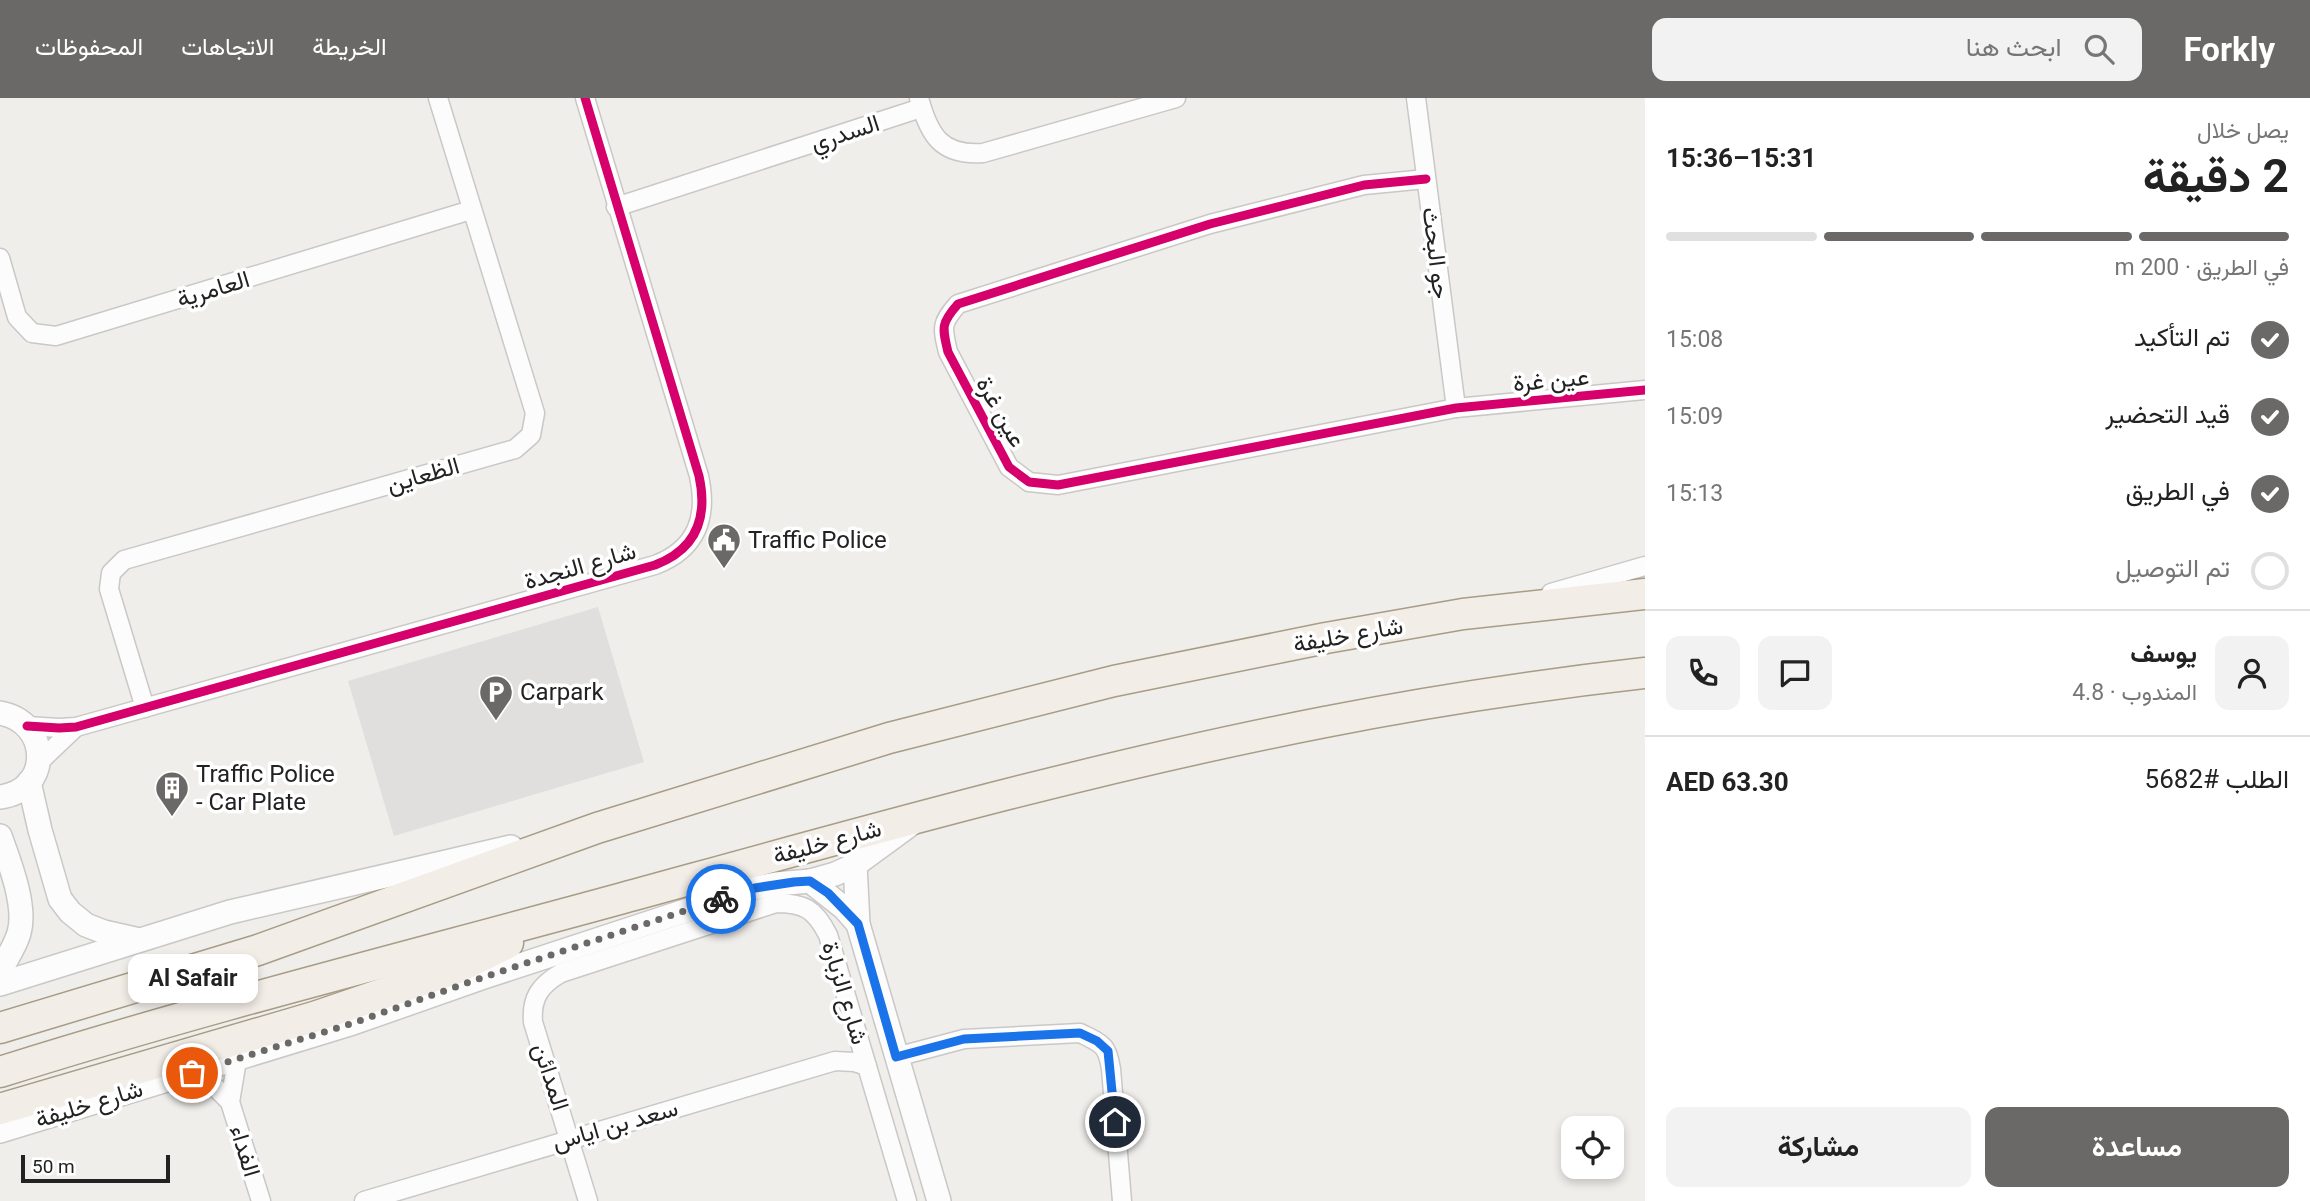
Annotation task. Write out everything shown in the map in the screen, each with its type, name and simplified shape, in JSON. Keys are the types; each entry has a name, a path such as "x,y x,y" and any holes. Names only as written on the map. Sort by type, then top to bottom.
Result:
{"main road":[{"name":"شارع خليفة","path":"0,1028 258,950 597,828 889,738 1114,681 1326,638 1492,611 1645,594"},
{"name":"شارع خليفة","path":"0,1072 329,976 926,815 1079,777 1326,722 1560,683 1645,673"},
{"path":"0,1109 314,1017 455,969 564,914"}],"street":[{"name":"الظعاين","path":"145,708 109,589 111,573 124,560 515,449 531,435 535,413 438,98"},
{"name":"شارع النجدة","path":"27,726 76,727 145,708 655,565 687,544 701,517 703,496 699,476 585,98"},
{"name":"السدري","path":"616,207 920,103 930,130 938,142 951,150 967,154 983,153 1176,98"},
{"name":"جو البحث","path":"1416,98 1456,408"},
{"name":"عين غرة","path":"1426,179 1364,185 1210,224 958,304 945,319 944,334 948,352 1009,467 1029,482 1058,485 1456,408 1645,390"},
{"name":"العامرية","path":"0,258 17,317 32,333 56,336 471,210"},
{"name":"شارع خليفة","path":"1492,611 1645,566"},
{"path":"1,710 27,726 39,749 34,772 40,830 60,899 70,912 86,925 104,933 138,939"},
{"name":"شارع النجدة","path":"34,772 76,727"},
{"path":"0,796 15,793 34,772"},
{"name":"شارع خليفة","path":"0,1131 237,1060 755,888 810,881 855,865 926,815"},
{"name":"شارع خليفة","path":"0,984 230,912 597,828"},
{"path":"0,836 20,904 21,930 0,972"},
{"name":"شارع الزبارة","path":"855,865 858,924 939,1201"},
{"name":"شارع الزبارة","path":"810,881 828,893 858,924"},
{"name":"شارع الزبارة","path":"537,993 546,981 561,972 776,903 807,907 821,922 828,935 902,1195"},
{"name":"المدائن","path":"537,993 532,1008 533,1022 588,1201"},
{"path":"896,1057 964,1039 1080,1033 1097,1041 1108,1051 1110,1060 1122,1201"},
{"name":"الفداء","path":"237,1060 230,1102 261,1201"},
{"name":"سعد بن اياس","path":"364,1201 835,1060 867,1066"},
{"name":"الفداء","path":"192,1073 216,1088 230,1102"}],"shaded area":[{"name":"Carpark","path":"598,607 644,762 394,836 348,681"}],"cycle path":[{"path":"27,726 76,727 655,565 681,550 690,541 696,530 702,505 699,476 585,98"},
{"path":"1426,179 1364,185 1210,224 958,304 944,326 948,352 1009,467 1029,482 1058,485 1456,408 1645,390"}],"way so far":[{"path":"192,1073 353,1023 721,899"}],"place":[{"name":"Traffic Police","path":"724,570"},
{"name":"Carpark","path":"496,722"},
{"name":"Traffic Police - Car Plate","path":"172,818"},
{"name":"Al Safair","path":"192,1073"}],"route":[{"path":"721,899 755,888 810,881 828,893 858,924 896,1057 964,1039 1080,1033 1097,1041 1108,1051 1115,1122"}]}
